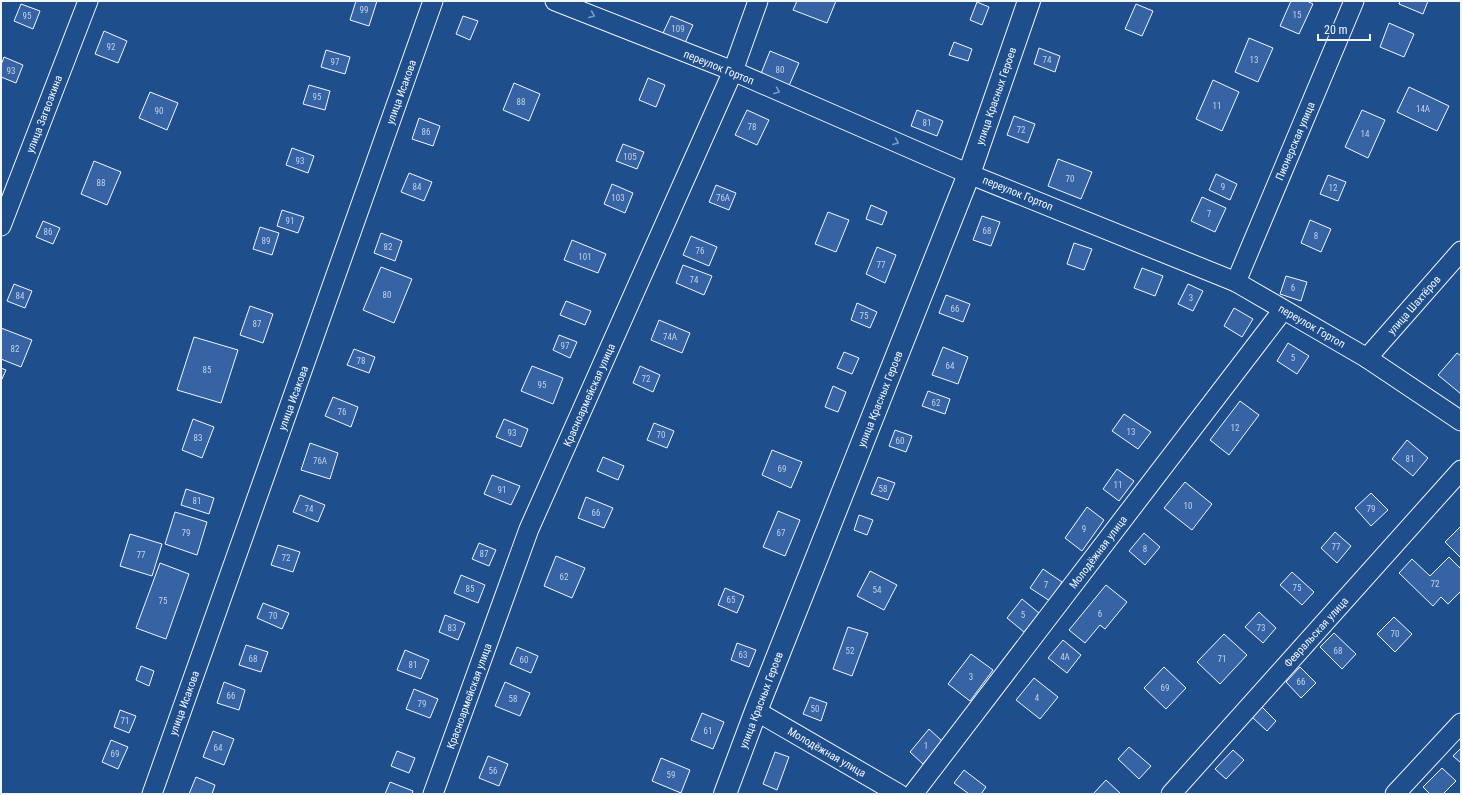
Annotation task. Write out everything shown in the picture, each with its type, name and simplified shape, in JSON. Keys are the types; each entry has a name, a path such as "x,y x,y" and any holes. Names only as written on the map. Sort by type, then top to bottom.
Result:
{"main road":[{"name":"улица Красных Героев","path":"725,794 756,711 969,174 1029,1"}],"street":[{"name":"улица Загвозкина","path":"1,226 88,1"},
{"name":"улица Исакова","path":"152,794 433,1"},
{"name":"переулок Гортоп","path":"556,1 733,71 969,174 1236,282 1367,358 1461,421"},
{"name":"Красноармейская улица","path":"433,794 529,529 733,71 758,1"},
{"name":"Пионерская улица","path":"1236,282 1354,1"},
{"name":"улица Шахтёров","path":"1367,358 1461,251"},
{"name":"Молодёжная улица","path":"913,794 1283,310"},
{"name":"Февральская улица","path":"1171,794 1461,470"},
{"name":"Молодёжная улица","path":"756,711 899,794"},
{"path":"1394,794 1461,723"}],"building":[{"path":"356,1 377,1 369,26 350,20"},
{"path":"797,1 836,1 827,23 793,10"},
{"path":"1291,1 1307,1 1313,4 1299,34 1280,26"},
{"path":"1400,1 1428,1 1423,14 1399,4"},
{"path":"977,2 989,7 982,25 970,20"},
{"path":"21,4 40,11 33,29 14,21"},
{"path":"1136,4 1153,11 1142,36 1125,29"},
{"path":"463,16 478,21 470,40 456,34"},
{"path":"671,16 693,25 685,43 663,33"},
{"path":"1389,23 1414,34 1404,57 1380,47"},
{"path":"104,31 127,41 118,63 95,54"},
{"path":"1249,38 1273,48 1258,82 1235,72"},
{"path":"954,42 972,49 968,61 949,55"},
{"path":"1039,48 1060,56 1055,72 1034,64"},
{"path":"326,50 350,57 345,74 321,67"},
{"path":"770,51 799,63 788,88 760,76"},
{"path":"4,57 23,65 16,83 1,77 1,65"},
{"path":"648,78 665,85 656,107 639,100"},
{"path":"1213,80 1239,92 1222,131 1196,119"},
{"path":"514,83 540,94 529,121 503,110"},
{"path":"309,85 330,91 325,110 303,104"},
{"path":"1409,87 1449,106 1437,131 1397,112"},
{"path":"150,92 178,103 167,130 139,118"},
{"path":"747,110 769,120 757,145 735,135"},
{"path":"917,110 943,121 937,136 911,126"},
{"path":"1362,110 1385,120 1368,158 1345,147"},
{"path":"1014,116 1035,124 1028,143 1007,135"},
{"path":"419,118 440,126 433,146 412,139"},
{"path":"623,144 644,152 637,169 616,161"},
{"path":"292,148 314,156 308,173 286,165"},
{"path":"1058,159 1092,172 1081,199 1048,186"},
{"path":"94,161 121,172 107,205 81,194"},
{"path":"409,173 432,182 424,201 401,192"},
{"path":"1216,174 1237,184 1230,200 1209,190"},
{"path":"1328,175 1346,182 1338,201 1320,194"},
{"path":"612,184 633,193 625,213 604,204"},
{"path":"716,185 736,193 729,210 709,202"},
{"path":"1202,197 1226,208 1215,232 1191,221"},
{"path":"871,205 887,212 882,225 866,219"},
{"path":"282,210 304,217 298,233 277,226"},
{"path":"828,212 849,220 836,252 815,244"},
{"path":"982,216 1000,222 991,246 973,240"},
{"path":"1310,220 1331,229 1321,252 1301,243"},
{"path":"43,221 60,228 53,244 36,237"},
{"path":"260,227 279,233 272,255 253,249"},
{"path":"381,233 402,241 395,261 374,253"},
{"path":"691,236 717,247 709,266 683,255"},
{"path":"572,240 606,254 598,273 564,260"},
{"path":"1074,243 1092,249 1084,270 1067,264"},
{"path":"877,247 896,255 885,283 866,274"},
{"path":"683,265 712,276 704,295 676,283"},
{"path":"381,267 412,279 394,323 363,310"},
{"path":"1142,268 1163,276 1155,296 1134,288"},
{"path":"1286,276 1307,282 1301,301 1280,294"},
{"path":"14,284 32,291 25,308 7,301"},
{"path":"1188,284 1203,291 1193,311 1178,304"},
{"path":"946,295 970,304 963,322 939,313"},
{"path":"566,301 591,311 585,325 560,315"},
{"path":"857,303 877,312 870,328 851,320"},
{"path":"250,306 273,314 263,343 240,335"},
{"path":"1234,308 1253,319 1242,337 1224,326"},
{"path":"659,320 690,333 682,353 651,340"},
{"path":"1,328 32,340 21,367 1,359"},
{"path":"559,335 577,342 570,358 553,350"},
{"path":"194,337 238,350 221,403 177,390"},
{"path":"1288,343 1309,356 1297,374 1277,361"},
{"path":"943,347 968,357 958,384 932,375"},
{"path":"354,349 375,357 369,373 347,365"},
{"path":"844,352 859,358 852,374 837,368"},
{"path":"1457,353 1461,356 1461,394 1438,375"},
{"path":"532,366 563,378 553,404 521,391"},
{"path":"640,366 660,375 653,392 633,383"},
{"path":"1,368 6,370 1,381"},
{"path":"833,386 846,392 838,412 825,407"},
{"path":"928,391 950,399 945,414 922,406"},
{"path":"333,397 358,407 351,427 325,416"},
{"path":"1240,401 1259,415 1229,455 1210,440"},
{"path":"1124,414 1151,432 1138,449 1112,431"},
{"path":"193,419 214,427 202,458 182,450"},
{"path":"504,419 528,429 521,447 496,437"},
{"path":"654,423 674,431 667,448 647,440"},
{"path":"895,430 912,436 906,452 889,446"},
{"path":"1407,440 1428,458 1413,476 1392,459"},
{"path":"310,443 338,453 330,479 301,470"},
{"path":"772,450 802,462 791,488 762,475"},
{"path":"603,457 624,466 618,480 597,471"},
{"path":"1117,469 1134,481 1119,501 1103,489"},
{"path":"492,475 520,486 511,505 484,494"},
{"path":"878,477 895,483 888,500 871,494"},
{"path":"1185,482 1212,504 1192,530 1164,508"},
{"path":"186,489 214,498 209,514 181,505"},
{"path":"1371,493 1388,510 1371,526 1355,508"},
{"path":"300,495 325,505 318,522 293,512"},
{"path":"586,497 613,508 604,528 578,518"},
{"path":"1087,507 1104,520 1082,551 1065,538"},
{"path":"778,511 800,520 785,556 763,547"},
{"path":"175,512 207,522 197,555 165,544"},
{"path":"859,515 873,520 867,535 854,530"},
{"path":"1461,526 1461,558 1445,542"},
{"path":"1335,532 1351,546 1337,563 1321,548"},
{"path":"1144,533 1160,547 1145,565 1129,551"},
{"path":"130,534 162,544 152,576 120,566"},
{"path":"479,543 496,550 489,566 472,559"},
{"path":"278,545 300,552 293,572 271,565"},
{"path":"556,556 585,568 572,598 544,586"},
{"path":"1449,557 1461,569 1461,591 1448,604 1441,597 1433,606 1399,573 1412,559 1430,576"},
{"path":"160,563 189,574 166,639 136,628"},
{"path":"1043,569 1062,582 1050,601 1030,588"},
{"path":"870,571 897,585 884,610 857,596"},
{"path":"1292,572 1314,592 1302,605 1280,585"},
{"path":"461,575 485,585 478,603 454,593"},
{"path":"1106,585 1127,602 1105,629 1100,625 1085,643 1069,630"},
{"path":"725,588 744,596 737,613 718,605"},
{"path":"1022,599 1039,613 1024,632 1007,618"},
{"path":"263,603 289,613 282,629 257,618"},
{"path":"1259,612 1276,628 1263,643 1245,627"},
{"path":"445,615 465,623 458,640 439,632"},
{"path":"1394,617 1412,634 1395,652 1377,634"},
{"path":"848,627 868,633 852,676 833,669"},
{"path":"1334,633 1356,654 1342,669 1320,647"},
{"path":"1224,634 1247,655 1220,684 1197,662"},
{"path":"1063,640 1081,655 1067,673 1048,658"},
{"path":"737,643 756,650 749,667 731,660"},
{"path":"246,645 268,652 261,672 239,665"},
{"path":"517,647 538,656 531,673 510,664"},
{"path":"405,650 429,660 421,679 397,670"},
{"path":"971,654 993,670 970,701 948,684"},
{"path":"141,666 154,671 149,686 136,680"},
{"path":"1164,667 1186,688 1166,709 1144,688"},
{"path":"1300,667 1316,683 1301,698 1286,682"},
{"path":"1034,678 1058,697 1040,719 1016,700"},
{"path":"224,682 245,690 239,710 217,703"},
{"path":"505,682 530,693 520,716 495,706"},
{"path":"414,689 438,699 430,718 406,709"},
{"path":"810,697 827,703 821,721 803,714"},
{"path":"1262,707 1276,721 1267,731 1252,717"},
{"path":"120,710 136,716 129,733 114,727"},
{"path":"702,713 724,722 713,749 691,740"},
{"path":"929,729 942,741 923,764 910,752"},
{"path":"213,731 234,739 224,765 203,757"},
{"path":"111,740 128,747 118,769 102,762"},
{"path":"1129,747 1151,766 1139,779 1118,759"},
{"path":"1461,748 1461,763 1453,756"},
{"path":"1233,750 1244,760 1226,779 1215,769"},
{"path":"397,751 415,758 409,773 391,766"},
{"path":"775,752 789,757 777,790 763,784"},
{"path":"488,756 508,764 499,786 479,778"},
{"path":"661,758 690,770 681,793 652,781"},
{"path":"1442,768 1456,781 1443,794 1430,794 1423,787"},
{"path":"964,770 986,787 981,794 969,794 954,783"},
{"path":"196,777 215,785 212,794 189,794"},
{"path":"1106,780 1121,794 1093,794"},
{"path":"390,782 413,791 412,794 385,794"}]}
